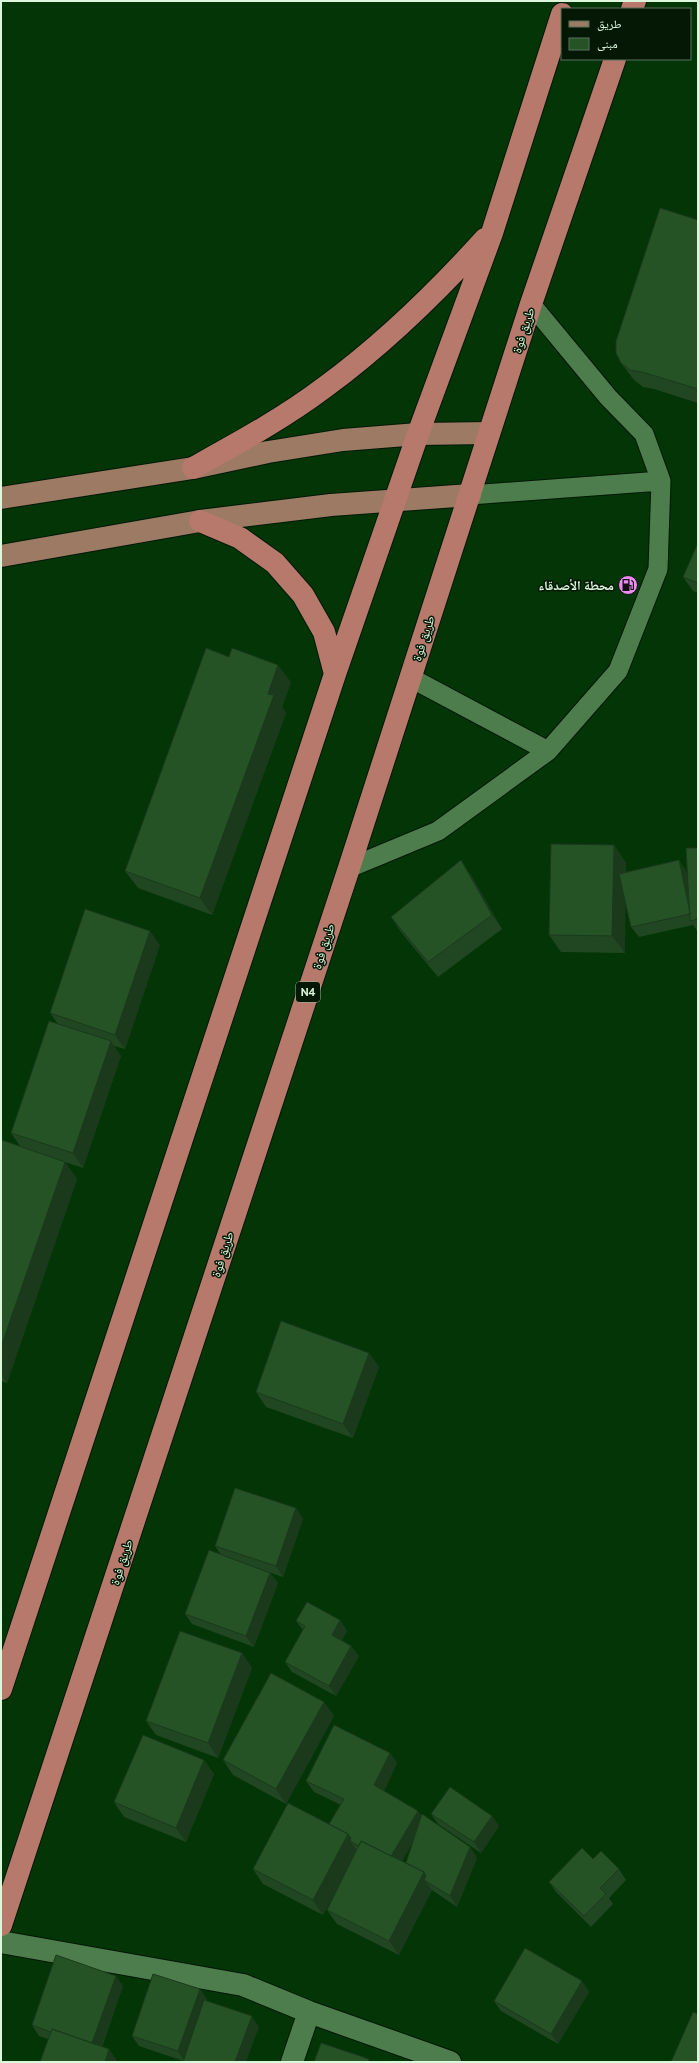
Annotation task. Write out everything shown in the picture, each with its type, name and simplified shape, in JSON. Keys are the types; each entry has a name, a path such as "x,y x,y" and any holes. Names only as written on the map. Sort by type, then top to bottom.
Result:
{"highway":[{"path":"1,1689 335,674 418,434 492,233 561,17"},
{"name":"طريق فوة","path":"1,1925 349,868 531,304 615,60"},
{"path":"193,468 261,430 325,388 384,340 440,289 492,233"},
{"path":"200,522 240,538 275,563 303,595 324,632 335,674"}],"main road":[{"path":"1,498 193,468 268,452 335,441 418,434 489,433"},
{"path":"1,556 200,522 396,500 470,495"}],"street":[{"path":"1,1942 243,1985 309,2012 450,2062"},
{"path":"292,2062 309,2012"}],"lane":[{"path":"349,868 438,831 548,751 618,671 658,569 661,481 644,434 608,397 531,304"},
{"path":"470,495 661,481"},
{"path":"411,678 548,751"}],"building":[{"path":"660,208 698,220 698,389 642,372 630,370 621,363 616,353 616,341"},
{"path":"698,543 698,583 683,577"},
{"path":"206,648 229,657 232,648 278,665 268,694 274,695 200,898 125,871"},
{"path":"551,844 614,845 612,936 549,935"},
{"path":"686,848 698,848 698,919 690,921"},
{"path":"461,860 492,915 428,962 391,917"},
{"path":"679,860 690,914 631,927 619,874"},
{"path":"85,909 150,931 115,1035 50,1013"},
{"path":"49,1021 111,1041 73,1153 11,1133"},
{"path":"2,1140 65,1162 1,1347 1,1142"},
{"path":"281,1321 369,1353 343,1424 256,1392"},
{"path":"235,1488 296,1508 276,1566 215,1546"},
{"path":"209,1550 270,1573 246,1636 185,1614"},
{"path":"307,1602 340,1620 332,1635 351,1646 329,1686 285,1662 305,1626 296,1621"},
{"path":"180,1631 242,1653 208,1743 146,1721"},
{"path":"271,1673 324,1702 276,1789 223,1760"},
{"path":"334,1725 390,1753 374,1785 418,1811 391,1856 361,1841 359,1846 350,1841 351,1838 348,1834 329,1824 344,1799 306,1781"},
{"path":"143,1735 204,1760 176,1828 114,1802"},
{"path":"450,1787 492,1816 474,1842 431,1814"},
{"path":"288,1803 348,1834 313,1900 253,1869"},
{"path":"422,1814 470,1847 450,1896 424,1880 426,1876 424,1872 406,1863"},
{"path":"361,1841 424,1872 389,1941 327,1910"},
{"path":"582,1848 593,1859 601,1851 619,1869 600,1888 606,1894 584,1916 549,1882"},
{"path":"525,1948 582,1981 551,2034 494,2001"},
{"path":"56,1955 116,1976 92,2043 52,2029 51,2032 32,2025"},
{"path":"153,1974 200,1989 178,2051 132,2036"},
{"path":"204,2000 252,2016 235,2062 183,2062"},
{"path":"693,2012 698,2014 698,2062 671,2062"},
{"path":"52,2029 109,2049 105,2062 40,2062"},
{"path":"321,2043 369,2059 368,2062 314,2062"}],"place":[{"name":"محطة الأصدقاء","path":"628,585"}]}
